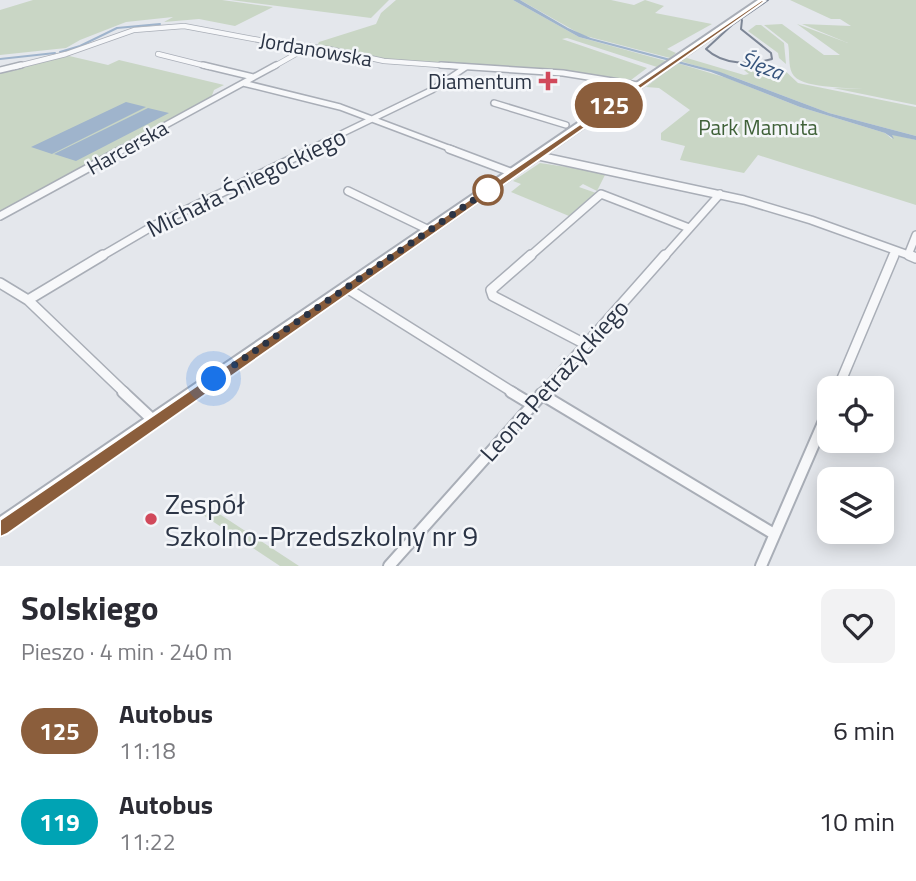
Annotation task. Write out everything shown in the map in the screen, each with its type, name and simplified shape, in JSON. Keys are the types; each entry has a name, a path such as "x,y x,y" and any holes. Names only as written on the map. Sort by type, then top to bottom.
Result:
{"main road":[{"path":"0,527 762,0"}],"street":[{"name":"Jordanowska","path":"0,70 66,54 118,34 153,27 195,27 390,62 578,74 638,85"},
{"name":"Harcerska","path":"0,216 310,46"},
{"path":"158,54 253,77"},
{"name":"Michała Śniegockiego","path":"28,300 153,226 445,83 466,67"},
{"path":"243,83 374,119 513,173"},
{"path":"495,103 566,125"},
{"path":"539,156 720,194 780,210 912,257 916,235"},
{"path":"348,191 429,230"},
{"path":"585,344 493,296 491,290 601,194 689,228"},
{"name":"Leona Petrażyckiego","path":"389,566 720,194"},
{"path":"843,376 896,251"},
{"path":"0,284 28,300 154,421"},
{"path":"345,287 531,404"},
{"path":"541,394 774,534"},
{"path":"761,566 817,436"}],"green space":[{"path":"33,0 222,0 273,7 235,26 199,19 164,22 173,17 126,22 66,48 0,55 0,10"},
{"path":"231,0 389,0 371,18"},
{"path":"396,0 513,0 579,37 666,61 657,67 567,38 562,39 647,68 631,80 568,71 396,62 317,46 319,42 376,24 381,13"},
{"path":"520,0 611,0 634,5 645,0 664,6 655,13 712,24 667,49 676,53 670,58 582,35"},
{"path":"790,0 916,0 916,105 833,88 863,89 813,85 796,78 791,70 788,44 764,25 782,24 824,55 840,55 797,24 848,43 802,24 851,26 840,19 831,19"},
{"path":"761,25 784,43 786,64 779,58 778,53 748,31"},
{"path":"65,55 108,65 119,60 224,85 214,90 211,98 0,212 0,71"},
{"path":"687,58 744,75 749,74 744,70 746,68 780,66 798,83 916,107 916,136 829,113 731,76 680,61"},
{"name":"Park Mamuta","path":"677,63 727,78 800,107 885,133 892,139 891,134 916,140 916,205 758,155 744,173 680,160 685,146 661,140 661,133 690,110 659,88 646,87"},
{"path":"540,163 606,173 597,191 583,184 579,187 596,193 569,216 511,192 521,184 513,181"},
{"path":"198,500 299,566 280,566 191,507"}],"water":[{"path":"513,0 520,0 591,38 720,72 829,113 916,136 916,140 892,135 894,139 885,133 800,107 711,72 579,37"},
{"path":"126,102 146,107 52,154 31,147"},
{"path":"148,108 169,113 76,161 54,154"}],"waterway":[{"path":"60,52 80,46 117,28 160,24"},
{"path":"0,59 55,53"}],"tram line":[{"path":"742,20 741,29 771,53 772,59 755,62 729,61 706,49 732,25 768,0"}],"bus line":[{"name":"125","path":"0,527 762,0"}],"place":[{"name":"Diamentum","path":"548,81"},
{"name":"Zespół Szkolno-Przedszkolny nr 9","path":"151,519"}],"route":[{"path":"214,379 488,190"}],"water label":[{"name":"Ślęza","path":"762,65"}]}
